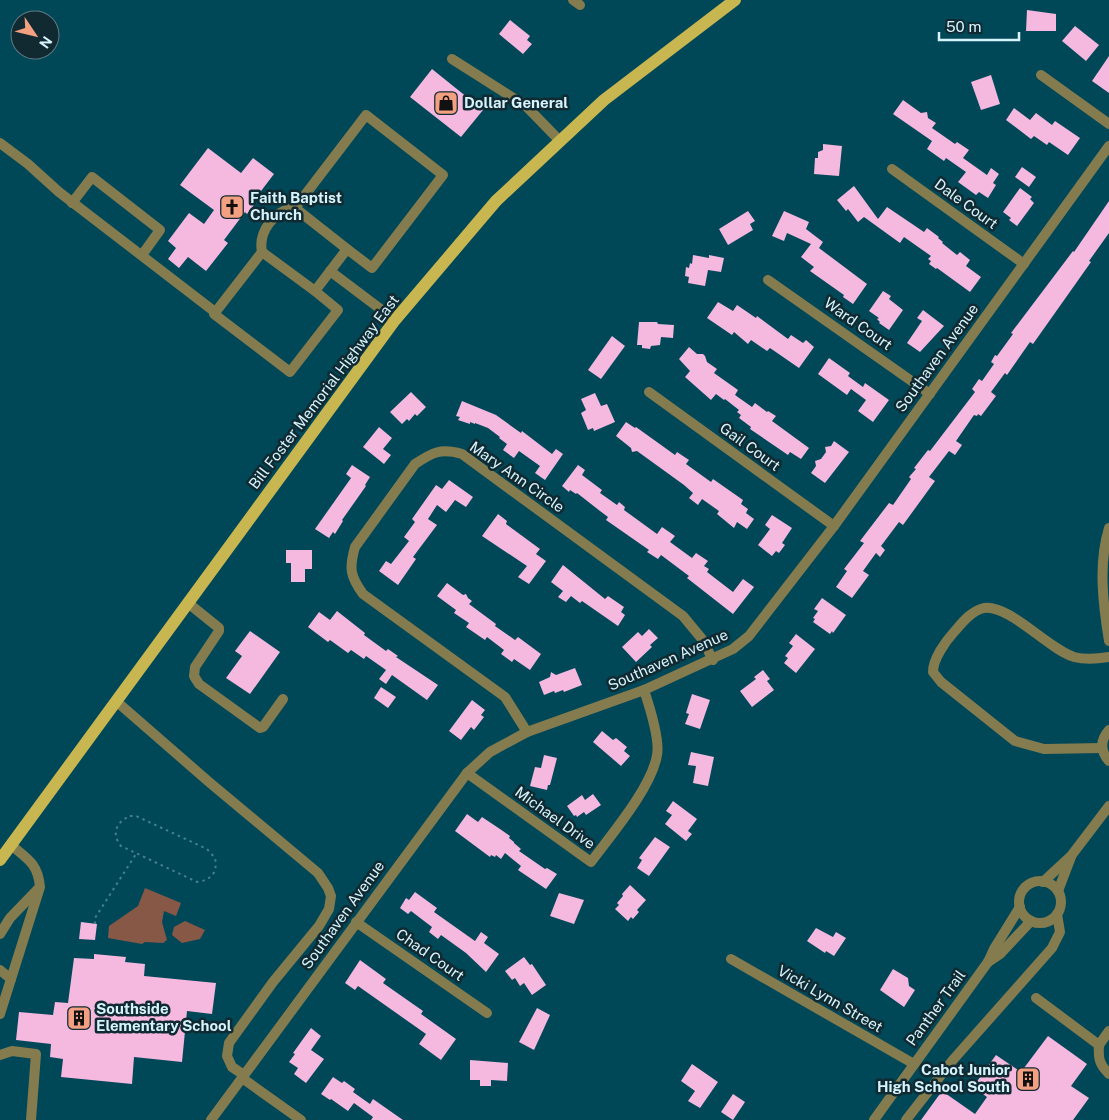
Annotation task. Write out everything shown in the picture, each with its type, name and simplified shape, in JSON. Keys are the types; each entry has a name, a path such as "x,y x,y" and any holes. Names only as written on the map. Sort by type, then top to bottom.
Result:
{"main road":[{"name":"Bill Foster Memorial Highway East","path":"0,860 395,320 496,201 604,100 735,0"}],"street":[{"path":"452,59 526,106 560,141"},
{"path":"1041,75 1109,124"},
{"path":"0,143 28,164 72,203 216,312 214,314 290,372 338,310 262,252 260,242 271,220 287,209 294,208 366,115 443,175 372,268 294,208"},
{"name":"Southaven Avenue","path":"211,1120 467,773 490,752 527,732 644,690 713,660 733,649 749,636 834,526 1109,146"},
{"name":"Dale Court","path":"892,168 1024,264"},
{"path":"72,203 92,177 160,230 142,255"},
{"path":"314,291 346,249"},
{"path":"216,312 262,252"},
{"path":"330,271 395,320"},
{"name":"Ward Court","path":"768,280 930,394"},
{"name":"Gail Court","path":"649,392 834,526"},
{"name":"Mary Ann Circle","path":"527,732 505,697 363,594 351,574 351,560 355,547 415,464 428,455 441,451 462,454 683,616 702,639 713,660"},
{"path":"1109,528 1104,545 1103,607 1109,641"},
{"path":"188,603 219,628 219,631 195,667 194,676 199,684 260,728 283,699"},
{"path":"1102,748 1044,749 1015,741 941,682 933,672 933,666 949,638 970,615 984,608 998,609 1061,650 1074,656 1092,659 1109,657"},
{"name":"Michael Drive","path":"467,773 591,862 650,779 658,753 653,719 644,690"},
{"path":"116,701 318,873 328,888 331,896 329,909 319,926 265,992 230,1043 228,1056 232,1067 243,1077 301,1120"},
{"path":"1109,730 1104,736 1102,748 1109,761"},
{"path":"1044,882 1071,856 1109,806"},
{"path":"0,1014 40,887 38,872 29,860 11,845"},
{"path":"906,1120 952,1061 1052,948 1060,932 1057,914 1060,903 1058,891 1071,856"},
{"path":"1057,914 1042,923 1030,921 1022,913 1020,896 1027,886 1038,882 1044,882 1058,891"},
{"path":"0,934 10,918 40,887"},
{"name":"Panther Trail","path":"874,1120 988,962 1020,907"},
{"name":"Panther Trail","path":"988,962 1000,954 1030,921"},
{"name":"Chad Court","path":"356,922 487,1013"},
{"name":"Vicki Lynn Street","path":"730,959 914,1064"},
{"path":"0,970 11,979"},
{"path":"1036,998 1099,1045"},
{"path":"1109,1032 1099,1045 1098,1057 1100,1065 1109,1074"},
{"path":"0,1055 12,1051 36,1054 32,1120"}],"path":[{"path":"130,816 136,816 207,849 215,858 216,871 210,878 197,882 136,854 121,846 115,834 117,825 123,819 130,816"},
{"path":"95,924 95,918 136,854"}],"shaded area":[{"path":"145,888 181,903 176,916 164,911 162,922 167,940 163,943 145,942 142,944 108,938 109,926 138,906"},
{"path":"185,921 205,930 200,939 182,943 172,935 174,927"}],"building":[{"path":"1027,10 1056,14 1056,31 1026,31"},
{"path":"510,20 530,36 527,40 532,44 523,54 499,34"},
{"path":"1075,26 1099,45 1086,61 1062,41"},
{"path":"1109,56 1109,93 1092,81"},
{"name":"Dollar General","path":"432,69 483,110 461,137 410,97"},
{"path":"991,75 1000,104 981,110 971,82"},
{"path":"903,100 921,113 927,112 928,118 936,123 932,128 955,144 957,142 969,150 963,158 987,175 991,168 999,174 993,183 996,185 988,198 979,192 976,195 958,182 966,172 946,158 944,161 927,149 932,141 893,114"},
{"path":"1014,108 1030,120 1036,113 1052,125 1055,121 1080,138 1068,155 1049,142 1047,145 1034,136 1031,139 1006,120"},
{"path":"823,144 842,146 839,176 814,174 815,158 818,158 818,152 823,150"},
{"name":"Faith Baptist Church","path":"208,148 241,173 253,158 274,174 252,203 254,205 247,214 245,212 224,240 228,243 206,271 188,257 179,268 168,259 176,248 168,241 189,213 204,224 214,210 180,185"},
{"path":"1022,167 1036,177 1029,187 1015,177"},
{"path":"854,186 878,219 887,207 924,232 927,228 957,255 960,252 970,260 966,266 981,277 970,292 929,264 931,261 928,259 931,256 904,237 900,243 864,217 858,222 848,209 846,211 837,200"},
{"path":"1020,188 1032,197 1030,199 1034,203 1017,226 1003,212"},
{"path":"1109,201 1109,233 1089,261 1091,262 1033,344 1030,342 1007,375 1005,373 991,392 996,396 981,416 978,414 977,416 974,415 956,441 962,445 955,455 949,451 929,477 935,481 903,525 899,522 881,546 885,550 880,557 876,553 863,571 869,575 852,598 836,587 847,571 844,569 864,543 860,541 889,503 893,505 911,479 909,477 916,469 914,468 928,450 930,451 975,392 972,389 979,379 982,381 994,364 991,362 995,355 997,356 1013,334 1011,333 1074,252"},
{"path":"748,211 755,221 750,224 753,230 728,245 719,229"},
{"path":"784,211 809,222 806,229 823,242 819,248 867,284 853,304 843,297 844,295 810,271 814,267 801,257 811,244 787,233 784,241 772,236"},
{"path":"693,255 709,258 709,255 724,258 721,272 708,270 705,286 688,283 689,277 685,276 686,267 689,268 690,263 692,264"},
{"path":"883,291 891,296 889,299 903,310 889,330 879,323 877,319 879,318 869,311"},
{"path":"718,302 733,311 737,305 756,318 757,316 788,339 791,335 803,343 806,340 814,347 799,368 770,348 767,351 751,340 748,344 734,332 732,335 707,318"},
{"path":"923,310 944,326 920,352 907,343 922,321 917,318"},
{"path":"639,322 657,322 658,324 674,325 673,338 661,337 660,345 651,346 650,349 642,348 642,345 637,345"},
{"path":"612,336 625,346 601,379 588,370"},
{"path":"689,347 697,354 703,354 707,362 717,369 714,373 738,390 735,395 752,407 755,403 776,416 772,421 809,448 801,459 790,452 788,455 750,429 751,427 739,418 741,415 737,412 739,410 725,399 716,394 711,400 685,377 690,371 679,359"},
{"path":"829,358 850,373 848,376 863,387 865,383 889,400 873,422 858,411 866,400 851,389 847,395 818,374"},
{"path":"411,392 426,407 417,416 415,414 409,421 407,419 402,424 390,412"},
{"path":"595,393 601,406 607,404 615,422 594,431 593,428 588,430 581,413 586,410 581,399"},
{"path":"462,401 496,415 521,433 522,431 552,454 556,449 563,454 545,480 535,473 540,466 519,451 514,458 503,450 507,444 488,428 458,420 460,417 456,416"},
{"path":"626,422 675,455 677,452 689,460 686,464 711,482 713,479 743,500 741,504 748,509 746,513 754,519 747,529 737,522 734,528 717,514 719,511 702,499 698,505 689,498 693,493 684,485 637,451 632,452 631,448 616,436"},
{"path":"379,427 392,438 383,449 391,455 384,464 363,447"},
{"path":"834,441 849,452 825,483 811,473 816,466 815,461 821,459 826,452 825,447 831,446"},
{"path":"352,465 370,477 335,534 333,532 329,538 315,529 351,478 346,474"},
{"path":"578,465 585,470 582,475 602,490 600,493 617,505 619,502 625,507 624,510 657,534 662,527 675,536 670,542 692,558 696,553 708,561 704,566 709,569 707,572 733,592 743,579 754,587 733,614 687,578 689,576 661,555 658,559 647,552 649,550 606,520 608,517 577,493 570,490 569,492 562,486"},
{"path":"449,480 473,497 466,507 455,500 446,512 437,505 428,519 437,525 413,557 416,559 398,585 379,571 386,561 391,564 409,541 404,537 415,522 412,519 436,485 442,489"},
{"path":"498,514 507,521 506,524 540,549 536,554 546,561 529,584 518,577 527,566 482,536"},
{"path":"772,515 792,528 782,543 785,545 779,553 776,551 772,556 758,545 770,529 765,525"},
{"path":"286,550 312,550 312,569 305,569 305,582 291,582 291,563 286,563"},
{"path":"563,565 605,599 608,596 624,607 621,612 625,615 618,626 582,601 580,603 571,596 566,602 558,597 563,591 551,582"},
{"path":"447,583 463,595 466,594 472,601 469,604 496,624 495,626 515,640 518,637 541,654 530,670 514,659 512,662 501,654 504,650 487,637 485,640 466,627 469,623 454,613 456,610 437,596"},
{"path":"822,598 846,615 833,633 832,631 830,634 813,622 815,619 813,618 818,611 814,609"},
{"path":"337,611 365,633 364,635 386,651 388,649 398,656 396,657 438,685 427,700 392,675 386,684 379,679 386,670 366,656 364,659 351,650 348,653 330,640 328,642 308,627 319,612 330,620"},
{"path":"649,629 658,638 650,645 652,647 636,662 622,647 638,632 642,636"},
{"path":"250,631 280,652 250,694 226,678 242,656 235,651"},
{"path":"796,634 815,649 796,673 784,663 788,658 785,656 793,646 789,643"},
{"path":"575,668 582,685 564,692 563,690 555,693 554,691 544,695 539,682 550,677 551,672 556,675"},
{"path":"763,670 770,679 767,681 774,690 752,707 740,691 756,679 754,677"},
{"path":"381,687 396,697 388,708 374,698"},
{"path":"692,694 710,700 700,729 685,724 689,714 686,713"},
{"path":"472,700 485,710 481,715 484,717 474,730 471,727 461,740 449,731"},
{"path":"602,731 613,740 616,738 627,747 624,751 630,756 621,766 593,742"},
{"path":"691,752 714,757 708,786 693,783 696,766 688,765"},
{"path":"544,755 557,758 547,790 530,786 535,767 541,768"},
{"path":"593,794 601,805 586,815 584,812 577,817 576,815 574,816 567,806 582,795 585,800"},
{"path":"673,801 697,819 688,831 692,834 686,841 665,824 672,815 666,811"},
{"path":"467,814 478,822 482,817 510,836 509,838 521,849 519,851 545,869 547,868 557,874 546,889 518,870 521,866 505,853 501,859 496,855 495,857 491,855 490,857 455,831"},
{"path":"655,837 670,847 649,876 637,868 642,860 639,858"},
{"path":"630,885 646,900 637,910 639,912 633,919 631,917 628,921 615,909 619,905 617,903 623,896 622,894"},
{"path":"415,892 437,908 434,912 475,941 481,932 488,937 484,943 499,954 486,972 466,953 441,935 438,939 429,932 432,927 411,911 408,914 400,908 406,898 409,900"},
{"path":"559,893 584,900 574,924 550,916"},
{"path":"81,922 97,924 95,940 79,939"},
{"path":"816,928 833,937 836,932 846,938 834,956 826,951 825,953 807,941"},
{"name":"Southside Elementary School","path":"94,954 126,957 125,962 145,964 144,976 216,983 212,1014 187,1011 182,1062 134,1057 132,1084 61,1077 63,1059 50,1057 51,1044 16,1040 19,1012 53,1015 55,1002 68,1003 74,958 94,959"},
{"path":"524,957 530,965 532,964 546,985 532,995 524,983 520,986 515,978 512,980 505,971"},
{"path":"360,960 386,979 383,983 423,1011 421,1014 456,1039 441,1060 419,1044 426,1034 358,986 355,990 345,983"},
{"path":"893,969 908,978 909,986 915,990 904,1007 880,990"},
{"path":"537,1008 550,1015 534,1050 519,1042"},
{"path":"311,1028 321,1036 311,1050 324,1059 306,1083 294,1074 298,1068 289,1062 295,1054 293,1053"},
{"name":"Cabot Junior High School South","path":"1048,1036 1087,1064 1071,1086 1089,1098 1073,1120 921,1120 942,1091 975,1114 987,1097 973,1087 996,1055 1021,1072"},
{"path":"470,1060 508,1063 507,1081 491,1080 491,1086 480,1086 480,1080 470,1080"},
{"path":"692,1064 718,1082 700,1108 688,1101 695,1091 681,1081"},
{"path":"333,1077 342,1083 344,1081 355,1089 353,1092 370,1104 373,1099 403,1120 371,1120 373,1117 354,1103 348,1111 330,1100 321,1094"},
{"path":"733,1094 745,1102 733,1120 721,1112"}],"place":[{"name":"Dollar General","path":"446,103"},
{"name":"Faith Baptist Church","path":"232,207"},
{"name":"Southside Elementary School","path":"79,1018"},
{"name":"Cabot Junior High School South","path":"1028,1079"}]}
